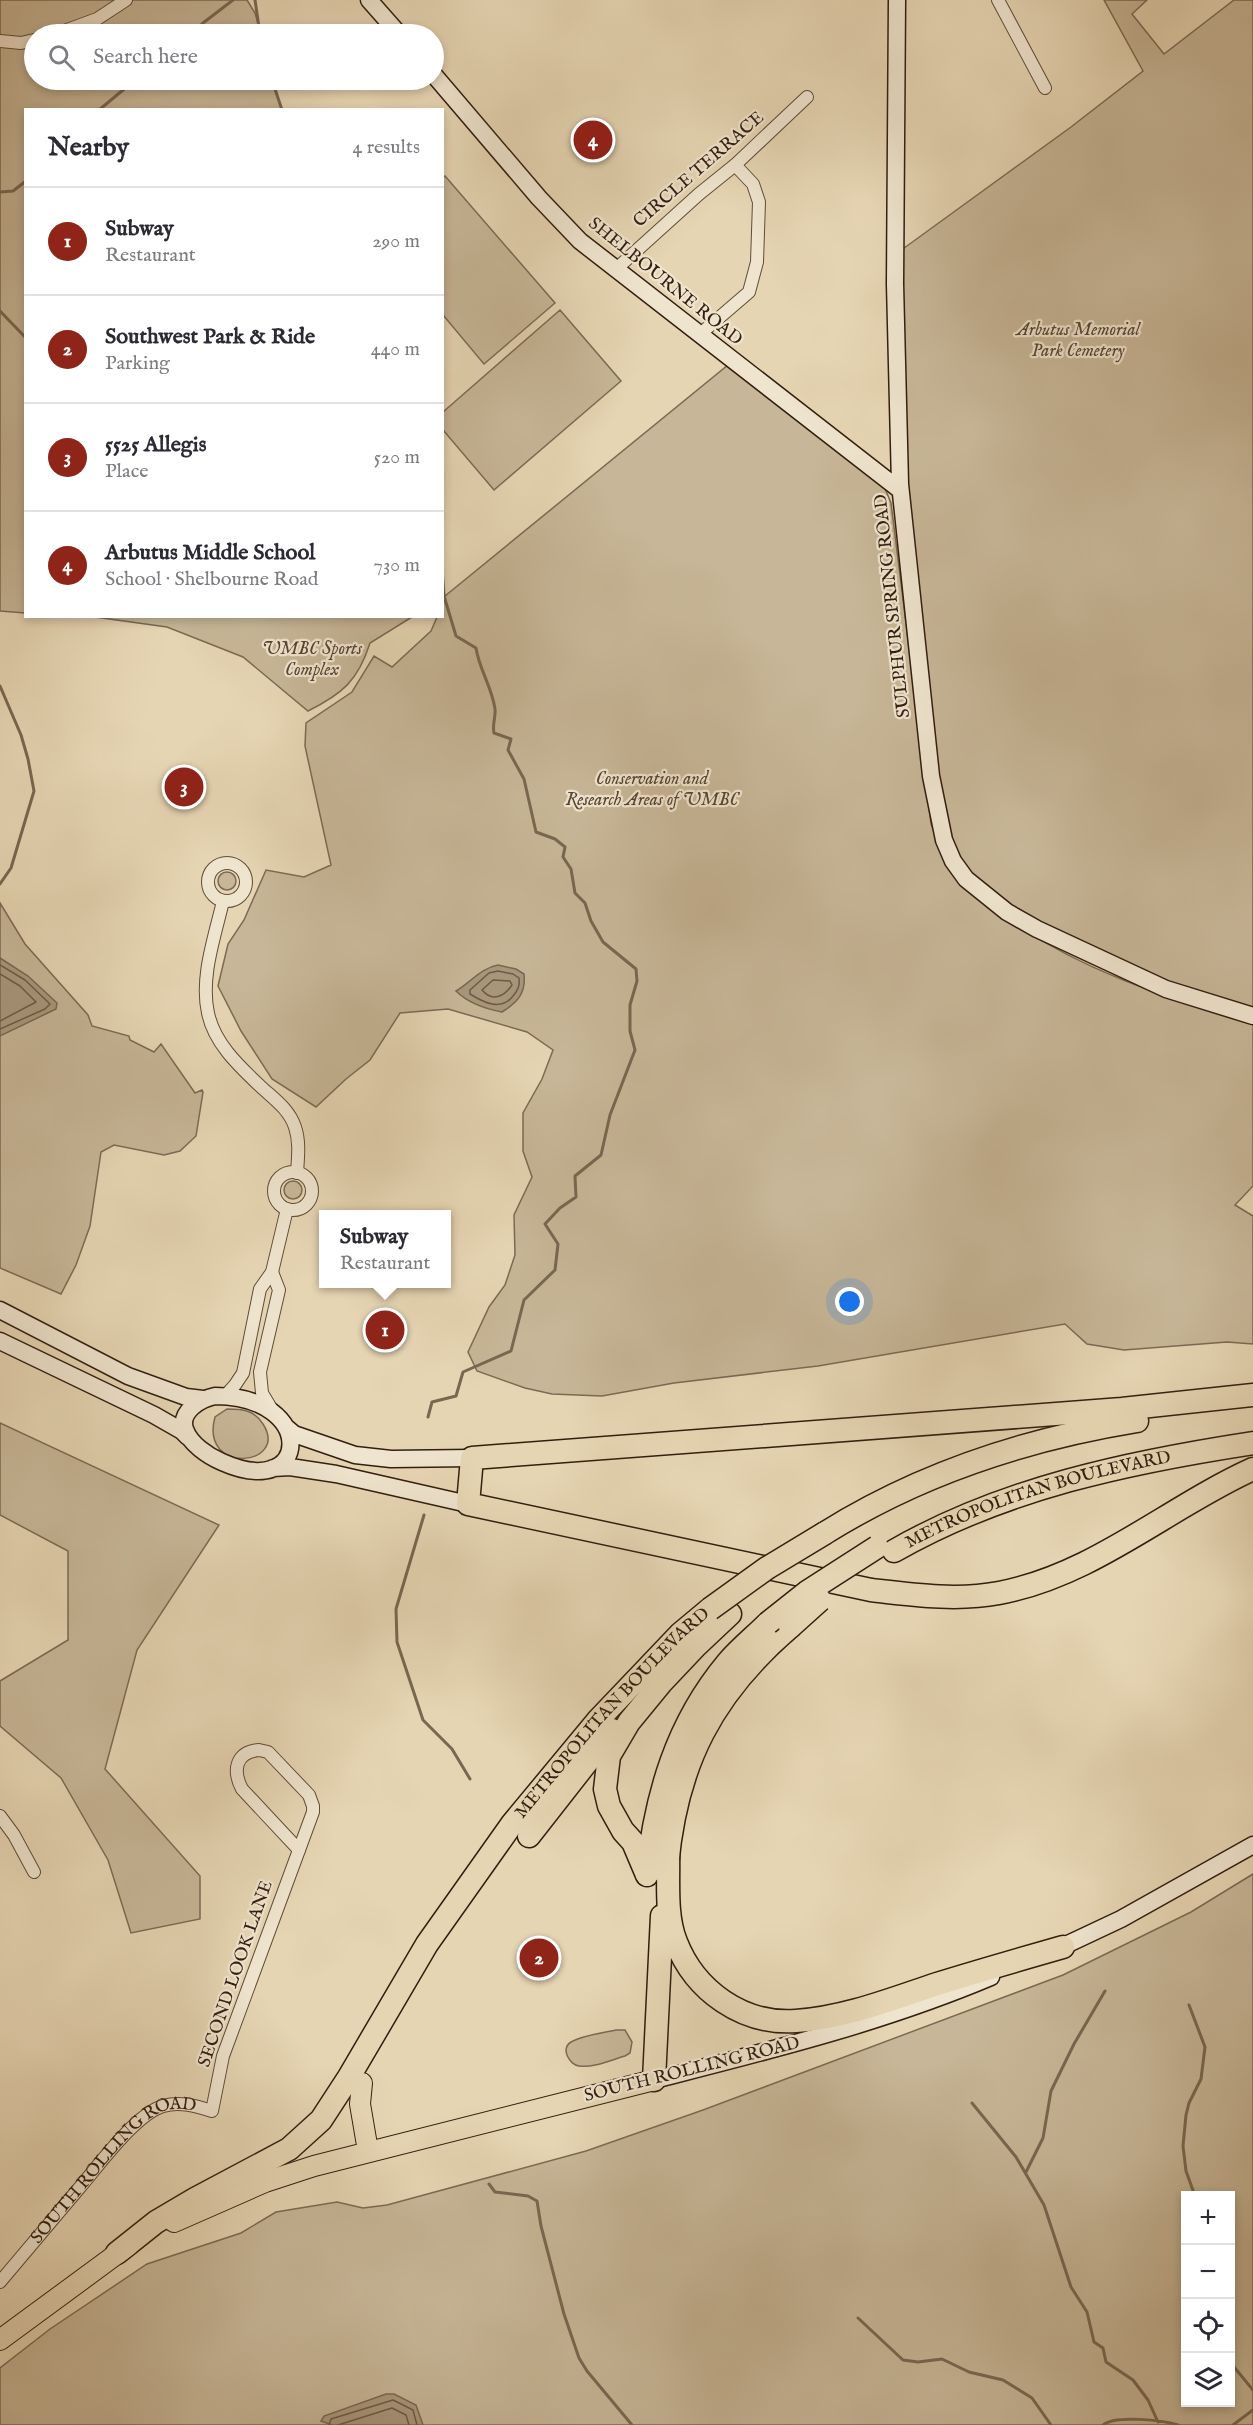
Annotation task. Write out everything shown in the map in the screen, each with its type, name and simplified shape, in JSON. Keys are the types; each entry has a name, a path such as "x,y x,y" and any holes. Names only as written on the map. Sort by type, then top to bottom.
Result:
{"highway":[{"path":"1253,1395 1122,1409 472,1458 468,1504 871,1590 922,1596 964,1597 999,1593 1069,1572 1206,1492 1253,1469"},
{"name":"METROPOLITAN BOULEVARD","path":"388,2009 433,1934 512,1824 553,1772 644,1670 680,1634 720,1612 767,1568 859,1512 940,1473 983,1457 1074,1433 1253,1402"},
{"name":"METROPOLITAN BOULEVARD","path":"668,1852 673,1813 681,1782 692,1754 705,1727 743,1671 762,1651 779,1625 820,1600 886,1549 960,1517 1045,1487 1207,1450 1253,1443"},
{"path":"720,1612 696,1646 629,1722 609,1756 605,1789 609,1806 619,1826 633,1842 647,1875 656,1811 664,1779 689,1721 708,1689 730,1660 779,1625"},
{"path":"529,1836 653,1677 688,1640 720,1612"},
{"path":"668,1852 670,1921 675,1940 695,1978 713,1996 734,2008 770,2020 795,2022 862,2007 1063,1947"},
{"path":"654,2080 668,1852"},
{"path":"362,2083 369,2055 388,2009"},
{"path":"117,2253 156,2222 272,2159 305,2136 321,2120 334,2101 388,2009"}],"main road":[{"path":"369,0 390,24"},
{"name":"SULPHUR SPRING ROAD","path":"897,0 895,284 900,490 931,776 938,815 953,861 966,879 983,895 1036,929 1166,989 1253,1016"},
{"name":"SHELBOURNE ROAD","path":"444,87 580,241 900,490"},
{"path":"0,1310 128,1376 186,1397 203,1399 225,1396 251,1400 274,1413 294,1434 355,1455 391,1459 472,1458"},
{"path":"0,1341 171,1424 203,1451 234,1467 254,1470 290,1467 336,1474 468,1504"},
{"path":"190,1439 184,1427 184,1419 188,1410 203,1399"},
{"path":"272,1468 284,1462 290,1454 291,1437 287,1428"},
{"name":"SOUTH ROLLING ROAD","path":"0,2340 117,2253 149,2234 265,2182 368,2151 782,2048 882,2018 970,1986 1063,1947 1121,1919 1253,1845"},
{"path":"362,2083 360,2104 368,2151"},
{"name":"SOUTH ROLLING ROAD","path":"0,2329 94,2259 117,2253"},
{"name":"SOUTH ROLLING ROAD","path":"0,2352 52,2307 108,2265 117,2253"}],"street":[{"path":"83,24 97,19 126,0"},
{"path":"998,0 1045,88"},
{"path":"0,41 24,42"},
{"name":"CIRCLE TERRACE","path":"615,270 699,194 735,165 807,97"},
{"path":"699,334 749,292 757,262 759,202 753,184 735,165"},
{"path":"223,901 209,963 206,996 208,1014 214,1034 224,1048 260,1086 283,1106 295,1125 298,1141 297,1173"},
{"path":"291,1172 303,1175 311,1184 311,1196 304,1206 293,1210 287,1209 277,1201 274,1189 280,1178 291,1172"},
{"path":"225,1396 243,1373 260,1289 272,1272 287,1209"},
{"path":"272,1272 279,1290 260,1372 262,1393 274,1413"},
{"name":"SECOND LOOK LANE","path":"212,2111 223,2056 299,1850 313,1812 309,1795 268,1752 249,1751 241,1757 236,1770 237,1780 242,1789 299,1850"},
{"path":"0,1816 15,1835 34,1872"},
{"name":"SOUTH ROLLING ROAD","path":"0,2282 118,2143 150,2112 161,2106 177,2103 191,2104 212,2111"}],"green space":[{"path":"0,0 247,0 258,24 24,24 24,90 275,90 282,108 24,108 24,613 0,611"},
{"name":"Arbutus Memorial Park Cemetery","path":"1104,0 1147,0 1132,14 1164,54 1234,0 1253,0 1253,1010 1168,984 1040,922 987,891 960,860 951,839 936,762 907,499 900,251 1071,127 1143,71"},
{"path":"444,177 555,303 484,364 444,316"},
{"path":"560,310 621,381 494,490 444,431 444,411"},
{"name":"Conservation and Research Areas of UMBC","path":"728,365 884,486 891,503 931,824 954,873 965,888 978,899 1061,951 1154,992 1253,1022 1253,1186 1235,1205 1253,1216 1253,1344 1227,1342 1124,1350 1087,1344 1065,1324 818,1366 674,1383 602,1396 552,1394 525,1388 477,1371 468,1352 489,1307 505,1285 515,1255 514,1215 532,1177 523,1151 523,1113 542,1079 553,1050 527,1032 448,1009 400,1013 370,1060 316,1107 272,1079 241,1031 218,986 228,944 244,920 266,870 304,877 331,865 305,746 306,723 352,692 374,656 392,667 431,631 437,618 444,618 444,592 445,596"},
{"name":"UMBC Sports Complex","path":"102,618 410,618 370,643 360,667 347,685 330,699 308,711 243,657 167,627"},
{"path":"227,872 233,875 236,881 233,887 227,890 221,887 218,881 221,875"},
{"path":"0,903 25,944 88,1015 92,1026 129,1036 130,1040 154,1052 161,1044 195,1093 202,1090 203,1092 196,1136 180,1151 164,1155 114,1145 101,1152 90,1226 76,1265 61,1294 0,1268"},
{"path":"293,1181 299,1184 302,1190 299,1196 293,1199 287,1196 284,1190 287,1184"},
{"path":"227,1409 248,1411 260,1419 268,1438 265,1449 255,1456 243,1458 230,1456 220,1449 214,1436 215,1417"},
{"path":"0,1423 219,1525 137,1650 105,1769 200,1876 200,1919 131,1933 108,1860 61,1778 0,1726 0,1681 68,1640 68,1551 0,1515"},
{"path":"1253,1874 1253,2425 0,2425 0,2368 50,2329 147,2264 241,2233 276,2212 337,2202 363,2208 387,2205 586,2151 703,2110 1063,1975 1191,1912"},
{"path":"616,2030 625,2030 632,2042 630,2053 596,2065 579,2066 572,2063 566,2052 571,2042"}],"water":[{"path":"0,958 28,976 57,1003 56,1009 0,1036"},
{"path":"498,965 516,969 524,974 524,987 520,996 502,1012 478,1005 456,991 481,972"},
{"path":"386,2394 394,2394 416,2405 423,2425 332,2425 321,2421 324,2416"}],"waterway":[{"path":"202,24 233,0"},
{"path":"255,0 259,24"},
{"path":"101,108 123,90"},
{"path":"275,90 281,108"},
{"path":"0,192 13,191 24,183"},
{"path":"0,311 24,336"},
{"path":"428,1417 432,1402 456,1396 463,1372 511,1351 524,1300 555,1270 558,1244 545,1224 560,1208 576,1197 575,1176 601,1155 610,1115 635,1050 630,1031 630,1005 637,981 636,969 603,942 591,921 585,903 575,893 571,869 563,857 565,847 555,839 536,832 524,779 508,750 511,739 494,733 493,701 476,648 456,636 444,596"},
{"path":"0,686 21,735 34,791 11,868 0,884"},
{"path":"424,1515 396,1609 397,1642 423,1720 452,1749 470,1779"},
{"path":"1026,2172 1043,2138 1051,2091 1074,2044 1105,1991"},
{"path":"1189,2005 1205,2047 1201,2079 1189,2103 1186,2115 1183,2146 1186,2171 1193,2191"},
{"path":"972,2103 1016,2157 1044,2205 1071,2287 1087,2312 1094,2342 1103,2348 1106,2362 1133,2380 1148,2400 1158,2422"},
{"path":"489,2184 495,2192 528,2196 537,2201 541,2226 564,2314 579,2358 632,2425"},
{"path":"858,2318 903,2360 918,2362 942,2359 969,2372 1003,2380 1032,2398 1051,2425"},
{"path":"1235,2368 1253,2390"},
{"path":"1233,2425 1253,2410"},
{"path":"1103,2425 1128,2419 1162,2421 1178,2425"}],"place":[{"name":"Arbutus Middle School","path":"593,140"},
{"name":"5525 Allegis","path":"184,787"},
{"name":"Subway","path":"385,1330"},
{"name":"Southwest Park & Ride","path":"539,1958"}]}
